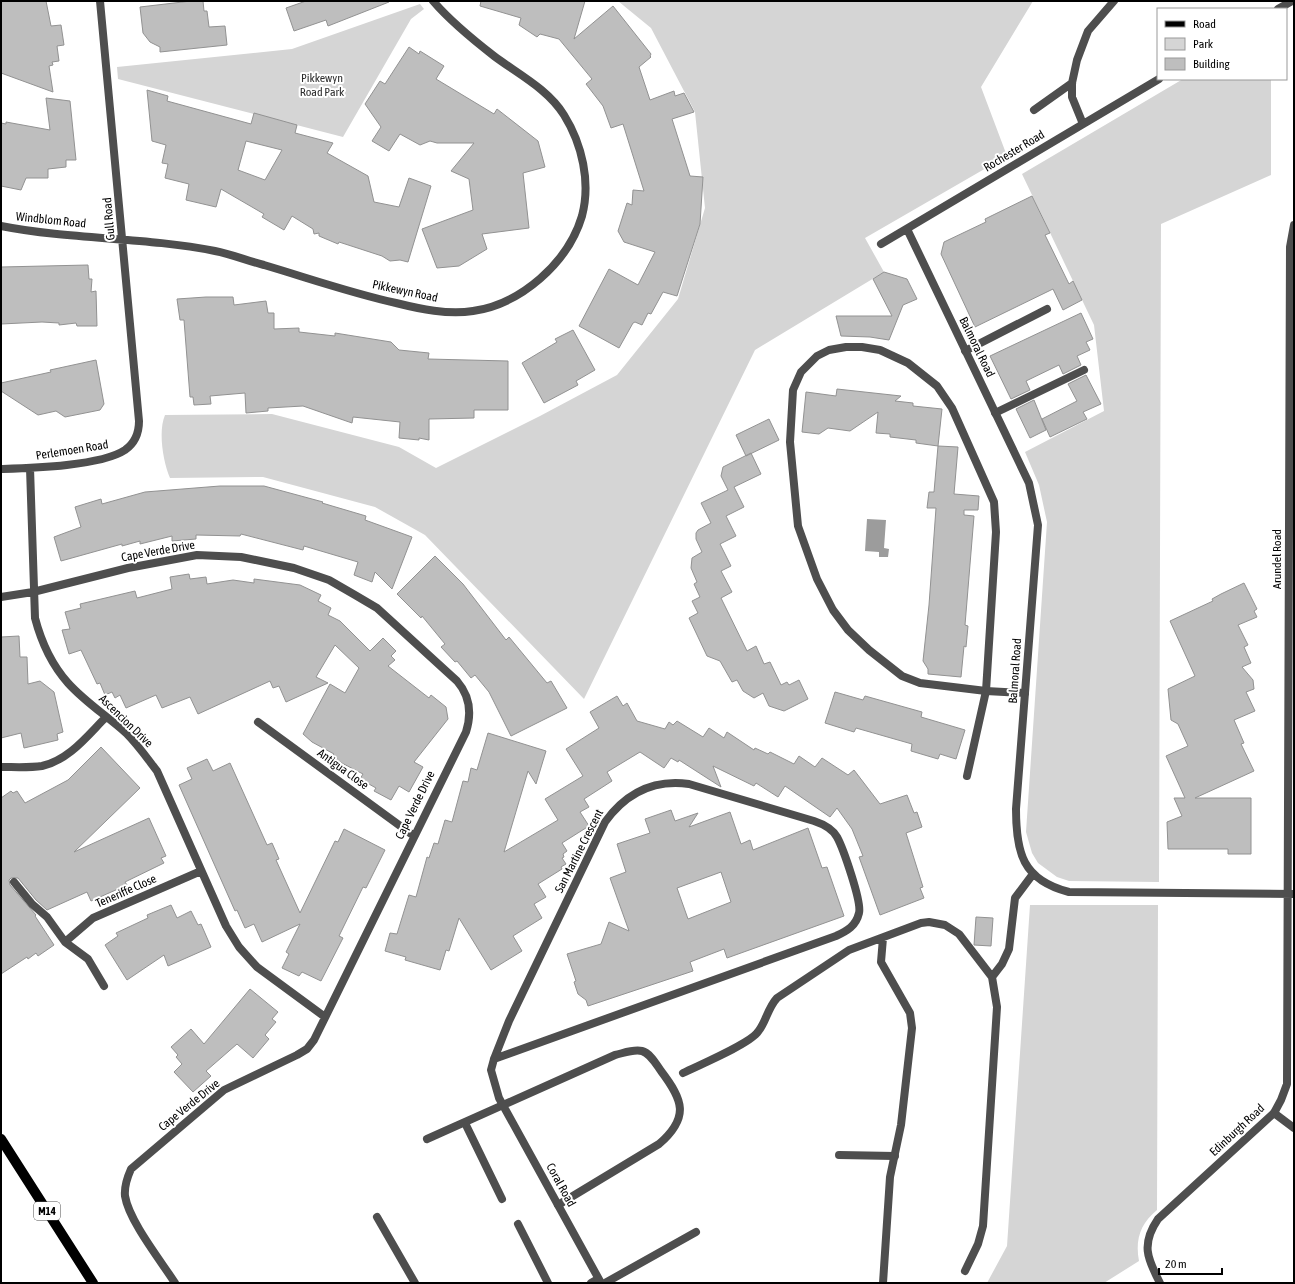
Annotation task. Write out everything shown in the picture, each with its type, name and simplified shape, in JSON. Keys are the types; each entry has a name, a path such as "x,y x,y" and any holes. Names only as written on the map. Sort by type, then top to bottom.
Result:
{"main road":[{"name":"M14","path":"1,1139 92,1283"}],"street":[{"name":"Gull Road","path":"100,1 139,421 138,434"},
{"name":"Pikkewyn Road","path":"123,240 216,251 377,299 421,309 472,312 511,299 529,287 543,276 559,258 575,234 582,215 585,198 585,175 581,153 574,133 562,112 546,94 452,22 433,1"},
{"path":"1083,124 1072,97 1072,83 1077,60 1088,31 1114,1"},
{"path":"1280,8 1292,1"},
{"name":"Rochester Road","path":"881,244 1157,80"},
{"path":"1034,110 1072,83"},
{"name":"Arundel Road","path":"1291,894 1292,380 1290,247 1294,225"},
{"name":"Windblom Road","path":"1,226 123,240"},
{"name":"Balmoral Road","path":"907,229 1029,484 1038,525 1016,809 1016,835 1021,855 1033,874 1052,888 1069,892 1291,894"},
{"path":"965,351 1047,309"},
{"path":"967,776 986,691 996,532 994,502 952,408 936,386 908,363 880,350 862,347 846,347 829,350 817,356 801,372 793,390 790,442 798,526 817,579 833,610 848,630 869,650 902,676 920,683 986,691 1025,693"},
{"path":"996,413 1084,370"},
{"name":"Perlemoen Road","path":"1,469 30,468 101,460 126,449 135,441 138,434"},
{"name":"Ascencion Drive","path":"30,468 33,592 37,624 40,635 50,657 68,683 135,744 157,771 226,926 239,947 257,967 325,1017"},
{"name":"Cape Verde Drive","path":"1,597 33,592 128,568 197,555 234,557 294,568 329,580 378,608 457,681 462,687 470,706 469,723 466,732 314,1040 307,1049 224,1090 131,1169 125,1186 127,1204 134,1218 175,1283"},
{"path":"1,767 42,766 58,760 70,752 106,718"},
{"name":"Antigua Close","path":"258,722 414,836"},
{"name":"San Martine Crescent","path":"494,1059 842,933 854,925 858,918 860,906 859,899 836,837 821,823 689,784 665,783 641,790 627,798 615,809 605,822 509,1021 494,1059 491,1070 499,1098"},
{"name":"Teneriffe Close","path":"65,942 93,918 202,871"},
{"path":"992,977 1002,964 1009,949 1015,898 1033,874"},
{"path":"14,882 32,904 47,917 65,942 88,959 104,986"},
{"name":"Edinburgh Road","path":"1160,1283 1151,1266 1147,1252 1147,1242 1150,1231 1158,1219 1274,1113 1287,1084 1291,894"},
{"path":"683,1073 753,1038 762,1026 769,1009 777,998 848,950 921,923 929,922 945,925 959,934 992,977 997,1007 983,1226 978,1244 965,1271"},
{"path":"882,1283 890,1177 896,1156 902,1118 912,1021 910,1013 881,962 883,938"},
{"path":"427,1140 504,1106 532,1091 615,1055 633,1050 643,1051 650,1056 671,1084 679,1099 680,1111 678,1122 669,1135 659,1144 558,1205"},
{"name":"Coral Road","path":"499,1098 599,1282"},
{"path":"1274,1113 1294,1128"},
{"path":"465,1123 502,1199"},
{"path":"839,1155 896,1156"},
{"path":"377,1218 415,1283"},
{"path":"518,1224 548,1283"},
{"path":"599,1282 696,1232"}],"green space":[{"path":"618,1 1033,1 981,87 1007,156 865,238 884,272 755,350 584,699 425,535 375,507 263,477 170,478 163,455 162,429 165,415 272,414 399,447 436,468 540,416 617,375 678,299 705,208 695,112 651,28"},
{"name":"Pikkewyn Road Park","path":"420,4 424,9 411,19 343,137 118,79 117,67 292,49"},
{"path":"1181,80 1271,80 1271,175 1161,224 1159,882 1069,881 1057,877 1038,863 1032,853 1026,832 1047,522 1039,485 1025,452 1104,411 1094,325 1022,174"},
{"path":"1030,905 1158,905 1157,1210 1146,1221 1140,1233 1138,1239 1139,1261 1104,1283 987,1283 1007,1246"}],"shaded area":[{"path":"867,519 886,520 884,548 889,549 888,557 879,557 879,552 865,551"}],"building":[{"path":"1,1 46,1 51,26 61,25 64,45 57,46 59,61 52,62 53,65 49,66 53,92 1,73"},
{"path":"203,1 204,11 207,11 209,27 225,26 227,45 160,52 160,47 150,42 143,33 140,7"},
{"path":"306,1 389,2 328,26 326,20 294,31 286,8"},
{"path":"481,1 585,1 574,39 613,6 651,54 651,57 639,67 650,100 674,91 675,96 684,93 694,112 672,119 690,176 703,177 700,224 677,296 663,292 651,314 648,313 642,325 635,322 633,323 619,348 579,326 609,269 638,285 655,252 624,242 618,231 627,203 632,205 633,190 644,191 623,124 611,128 603,106 586,84 592,79 559,39 540,34 537,37 519,25 521,18 480,6"},
{"path":"409,47 419,54 420,51 444,66 436,79 494,114 497,109 538,141 545,167 523,173 529,228 482,234 487,249 459,266 437,268 422,229 473,210 469,179 451,171 474,143 437,143 430,141 420,145 400,134 389,151 372,141 381,127 365,104 380,81 385,84"},
{"path":"147,90 168,96 167,101 251,124 254,113 297,125 295,133 333,143 327,153 368,176 374,202 399,207 409,178 431,186 408,262 400,260 390,261 382,256 339,242 338,244 319,236 319,233 314,234 313,229 292,216 284,230 262,217 264,214 221,189 216,207 186,200 189,184 165,178 168,164 162,163 166,145 152,141","holes":["246,141 282,150 265,180 238,170"]},
{"path":"46,98 70,101 76,160 66,160 66,167 48,169 48,178 26,178 21,190 1,186 1,123 6,124 6,122 50,130"},
{"path":"1032,196 1050,233 1045,235 1069,284 1073,281 1082,300 1063,310 1053,289 975,327 941,254 944,242 986,222 985,219"},
{"path":"88,265 89,279 92,279 91,292 96,291 97,326 77,326 76,323 59,325 59,323 42,322 1,324 1,267"},
{"path":"884,272 907,279 917,299 903,305 889,340 870,337 841,336 836,316 892,316 873,279"},
{"path":"233,297 234,305 266,301 268,313 274,313 274,329 299,328 299,332 335,336 335,333 391,342 399,350 429,353 428,359 508,361 508,410 474,410 474,418 429,419 429,440 419,438 419,440 399,438 400,422 353,417 352,423 303,406 268,408 268,411 246,413 245,393 210,396 211,404 194,405 193,397 190,397 184,320 180,320 177,299"},
{"path":"1081,313 1093,339 1086,342 1090,350 1077,356 1081,365 1063,374 1059,365 1026,381 1030,390 1011,399 990,356"},
{"path":"573,330 595,370 576,381 578,385 544,403 522,363 557,342 555,339"},
{"path":"96,360 104,404 100,410 65,417 56,411 38,415 1,391 1,383"},
{"path":"1086,375 1101,404 1083,412 1087,419 1050,437 1042,419 1077,401 1068,384"},
{"path":"837,389 901,396 895,401 913,403 913,406 942,409 938,446 916,443 916,440 890,437 890,434 876,433 878,412 850,431 828,428 819,434 802,432 806,392 836,396"},
{"path":"1034,400 1046,430 1030,438 1016,409"},
{"path":"769,419 779,440 746,456 736,435"},
{"path":"938,446 958,447 954,494 979,496 978,510 964,510 964,515 974,516 965,625 968,626 966,647 964,646 961,677 928,674 928,669 923,661 929,605 936,508 927,508 929,492 934,492"},
{"path":"751,453 761,474 734,487 744,507 726,516 736,536 720,544 731,566 721,571 732,592 721,598 747,651 756,646 764,664 770,662 781,685 787,682 789,685 799,680 808,699 784,711 769,706 763,693 754,698 743,691 737,680 732,682 720,661 707,656 689,618 698,613 692,601 700,597 694,584 697,582 691,568 692,558 702,552 696,539 696,533 698,530 711,523 701,503 728,490 721,476 723,467"},
{"path":"220,486 264,486 323,502 322,503 366,516 365,520 412,537 392,589 375,572 372,582 354,575 358,562 304,546 303,550 241,534 240,536 196,535 196,539 172,541 172,536 140,544 140,541 122,546 122,544 61,561 54,537 81,527 75,507 101,499 102,504 145,492"},
{"path":"435,556 463,584 506,640 509,637 547,683 551,681 567,708 511,736 489,692 475,675 471,678 457,661 455,662 441,647 445,644 422,616 421,618 397,594"},
{"path":"189,574 190,579 206,577 207,584 233,580 254,583 254,579 300,585 321,595 318,601 331,608 328,615 340,621 370,651 383,638 396,651 391,656 395,660 388,666 429,698 431,695 446,707 448,719 414,762 423,767 409,792 399,786 391,800 374,791 376,788 360,779 363,774 336,760 337,758 333,755 334,754 312,742 303,734 330,684 345,693 359,668 335,645 316,677 328,683 286,702 279,686 273,688 270,681 198,714 190,697 162,708 156,695 126,708 120,695 115,698 112,692 105,695 100,683 97,684 81,650 69,654 62,630 70,629 65,612 81,608 80,604 135,591 137,598 172,589 170,577"},
{"path":"1244,583 1257,609 1254,611 1257,617 1238,625 1248,645 1244,647 1251,663 1242,667 1253,680 1254,689 1246,692 1255,711 1234,720 1244,743 1241,744 1254,771 1195,798 1251,798 1251,854 1228,854 1228,849 1168,849 1167,822 1182,816 1174,798 1185,798 1166,756 1188,746 1178,724 1171,720 1168,689 1195,676 1170,621 1213,601 1212,599"},
{"path":"19,636 20,657 27,657 28,684 40,681 54,692 63,732 57,734 58,740 24,748 21,733 1,738 1,637"},
{"path":"835,692 863,700 865,696 922,712 921,717 965,730 956,759 940,754 938,759 911,751 912,744 856,728 854,732 825,723"},
{"path":"617,696 623,706 627,703 637,721 665,729 669,722 673,725 677,721 703,737 709,728 724,738 727,732 754,750 755,748 768,754 770,752 794,764 799,756 815,767 822,758 848,775 854,770 880,804 907,795 914,813 917,812 922,827 906,833 923,887 920,888 924,898 880,915 859,857 863,856 852,829 837,808 830,817 785,786 778,797 756,783 754,786 713,766 721,787 679,760 678,762 671,758 664,768 640,752 607,772 612,781 584,799 589,807 580,812 589,826 562,843 567,851 563,854 564,857 562,858 566,864 561,867 562,869 538,884 546,897 534,904 542,918 513,936 522,951 491,970 459,918 449,951 446,950 440,970 405,960 406,957 385,951 390,933 397,934 409,895 416,897 427,857 429,858 434,843 438,844 445,820 452,822 463,781 468,782 471,768 477,770 488,733 546,751 536,784 528,771 504,852 558,820 545,799 583,776 566,749 599,728 590,712"},
{"path":"101,747 140,788 74,852 149,818 166,856 161,858 164,863 125,882 127,885 91,901 87,892 47,910 36,900 18,878 11,878 9,880 10,885 36,915 35,916 54,945 38,956 36,953 28,959 27,957 1,974 1,798 11,791 13,793 17,791 25,803 68,780"},
{"path":"207,759 213,771 230,763 267,845 272,843 279,859 276,860 300,913 335,841 338,842 344,829 385,850 366,888 363,887 339,936 343,938 321,981 302,972 299,976 282,968 289,954 286,952 300,924 262,942 254,924 245,928 237,910 235,911 179,785 192,779 187,768"},
{"path":"671,810 675,821 698,813 689,827 730,812 741,844 750,840 753,850 808,828 822,868 827,867 844,916 727,958 724,949 690,962 693,971 588,1006 586,1000 578,994 574,982 576,981 567,954 601,944 609,922 629,931 610,878 626,872 617,844 650,833 645,819","holes":["721,872 731,902 688,919 677,888"]},
{"path":"171,905 177,918 191,911 198,925 201,924 211,947 168,966 164,955 127,980 105,945 118,936 116,933 148,918 147,915"},
{"path":"976,917 993,918 991,946 974,945"},
{"path":"250,989 278,1012 272,1019 276,1022 265,1035 269,1039 253,1058 237,1044 206,1071 211,1076 193,1092 174,1072 182,1064 176,1057 178,1055 171,1047 191,1029 204,1044"}]}
